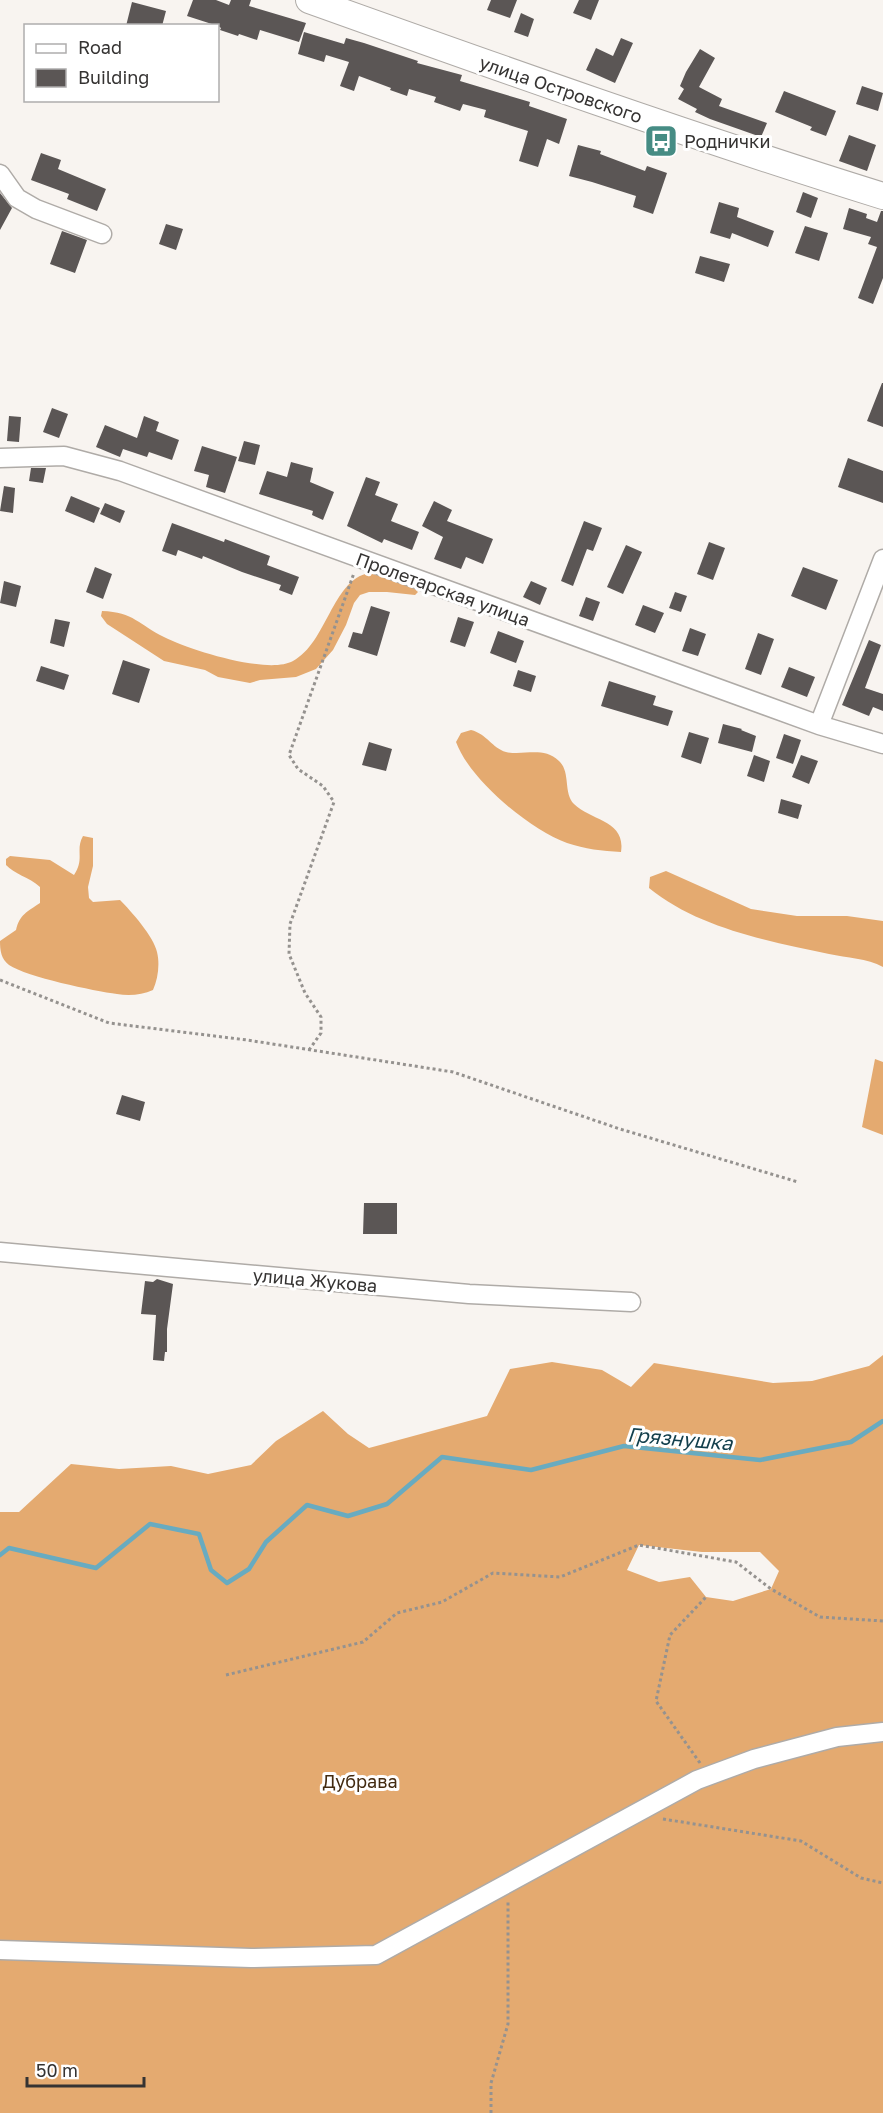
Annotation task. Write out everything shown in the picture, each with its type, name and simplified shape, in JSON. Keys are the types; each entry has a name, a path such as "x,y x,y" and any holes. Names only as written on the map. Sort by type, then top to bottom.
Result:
{"street":[{"name":"улица Островского","path":"309,0 576,95 794,169 883,196"},
{"path":"0,174 17,198 36,209 102,234"},
{"name":"Пролетарская улица","path":"0,458 64,456 120,471 819,725 883,744"},
{"path":"819,725 883,559"},
{"name":"улица Жукова","path":"0,1252 469,1294 631,1302"},
{"path":"0,1950 251,1958 376,1955 634,1814 709,1776 754,1759 837,1737 883,1732"}],"path":[{"path":"309,1050 321,1034 321,1017 305,993 290,954 290,924 334,802 323,786 298,769 289,754 359,558"},
{"path":"0,980 109,1023 453,1072 620,1129 798,1182"},
{"path":"226,1675 363,1642 397,1613 442,1602 493,1574 560,1577 639,1545 736,1562 771,1589 820,1617 883,1621"},
{"path":"706,1597 670,1635 656,1701 709,1776"},
{"path":"634,1814 801,1841 861,1878 883,1883"},
{"path":"491,2113 491,2083 508,2024 508,1882"}],"green space":[{"path":"369,573 401,581 418,592 415,595 369,592 360,595 354,603 333,650 316,669 296,677 250,683 218,677 205,670 164,661 107,624 101,616 102,611 122,614 164,637 210,654 248,663 281,665 293,661 305,652 346,587 357,578"},
{"path":"471,730 506,752 540,753 553,756 563,766 569,794 574,804 613,827 621,841 621,852 580,847 567,843 536,827 502,802 474,772 456,742 461,733"},
{"path":"83,836 93,838 93,866 88,887 89,898 93,902 120,900 147,932 158,957 158,971 153,990 126,995 77,987 18,970 6,963 3,957 0,941 16,930 22,917 40,903 40,887 9,868 6,865 6,859 10,856 50,860 74,875 79,864"},
{"path":"666,871 751,909 797,916 847,916 883,921 883,967 864,960 758,938 711,923 668,902 649,888 650,877"},
{"path":"875,1059 883,1062 883,1135 862,1127"},
{"name":"Дубрава","path":"883,1355 883,2113 0,2113 0,1512 19,1512 71,1464 119,1469 171,1466 208,1474 251,1465 276,1441 323,1411 348,1434 369,1448 487,1416 510,1369 552,1362 602,1370 631,1387 654,1363 773,1383 812,1381 869,1366","holes":["639,1545 702,1552 760,1552 779,1571 771,1589 733,1601 706,1597 690,1577 659,1582 627,1570"]}],"building":[{"path":"193,0 216,0 229,5 231,0 251,0 249,6 306,23 299,42 260,30 257,40 220,30 219,24 187,16"},
{"path":"491,0 517,0 510,18 487,10"},
{"path":"579,0 599,0 591,20 573,13"},
{"path":"132,2 166,11 163,24 126,24"},
{"path":"521,13 534,19 528,37 514,32"},
{"path":"304,32 344,44 346,38 364,43 418,61 417,63 462,75 460,81 530,102 529,106 567,119 559,144 547,139 538,167 519,161 528,131 484,117 486,110 463,104 460,111 434,102 436,97 409,89 407,96 359,76 354,91 340,86 349,62 326,55 324,62 298,54"},
{"path":"621,38 633,43 615,83 586,70 596,48 613,56"},
{"path":"700,49 715,58 699,87 722,99 719,106 767,123 761,137 710,119 695,112 697,109 678,99 684,89 680,86 686,72"},
{"path":"862,86 883,93 878,111 856,104"},
{"path":"784,91 836,111 826,136 810,130 812,127 775,112"},
{"path":"849,135 876,145 867,171 839,161"},
{"path":"578,145 601,151 600,154 645,171 647,166 667,173 653,214 633,207 636,196 569,176"},
{"path":"41,153 61,160 58,169 106,189 97,211 67,199 69,194 31,180"},
{"path":"803,192 818,198 811,218 796,212"},
{"path":"0,193 12,208 0,230"},
{"path":"719,202 739,208 737,217 774,231 768,247 732,233 730,239 710,233"},
{"path":"849,208 867,214 866,218 877,222 883,211 883,278 873,304 858,298 877,247 868,244 871,237 843,229"},
{"path":"166,224 183,229 176,250 159,244"},
{"path":"805,226 828,233 819,261 795,253"},
{"path":"62,231 87,240 75,273 50,264"},
{"path":"700,256 730,264 724,282 695,273"},
{"path":"883,383 883,427 867,421"},
{"path":"52,408 68,414 59,438 43,432"},
{"path":"9,416 21,417 19,442 7,441"},
{"path":"144,416 159,422 156,431 179,440 172,460 149,452 147,457 123,449 120,457 96,447 105,425 137,438"},
{"path":"244,441 260,445 255,465 238,461"},
{"path":"202,446 237,457 225,493 206,487 209,475 194,471"},
{"path":"848,458 883,471 883,503 838,487"},
{"path":"291,462 313,468 310,482 334,492 323,520 312,515 313,511 259,494 267,471 287,477"},
{"path":"31,468 46,468 43,483 29,481"},
{"path":"366,477 380,482 375,495 398,504 391,521 419,532 412,550 384,539 382,543 347,526"},
{"path":"4,486 15,488 13,513 0,511"},
{"path":"71,496 100,508 94,523 65,511"},
{"path":"434,501 452,510 447,521 493,539 483,564 466,557 461,569 434,559 443,537 422,526"},
{"path":"105,503 125,511 120,523 100,514"},
{"path":"584,521 602,528 593,551 587,549 573,586 561,581"},
{"path":"172,523 270,556 267,565 299,577 292,595 279,590 281,585 203,556 202,559 178,550 176,556 162,551"},
{"path":"709,542 725,548 713,580 697,574"},
{"path":"626,545 642,552 623,594 607,587"},
{"path":"95,567 112,574 103,599 86,592"},
{"path":"803,567 838,580 826,610 791,596"},
{"path":"4,581 21,586 16,607 0,603"},
{"path":"531,581 547,588 540,605 523,597"},
{"path":"675,592 687,596 681,612 669,608"},
{"path":"586,597 600,602 593,621 579,616"},
{"path":"643,605 664,613 655,633 635,625"},
{"path":"371,606 390,612 377,656 348,647 353,632 362,634"},
{"path":"458,617 474,622 465,647 450,642"},
{"path":"55,619 70,622 64,647 50,643"},
{"path":"690,628 706,634 698,656 682,651"},
{"path":"498,631 524,641 516,663 490,653"},
{"path":"758,633 774,639 761,675 745,669"},
{"path":"869,640 881,645 865,688 883,694 883,711 873,707 869,716 842,705"},
{"path":"123,660 150,669 139,703 112,694"},
{"path":"41,666 69,675 64,690 36,681"},
{"path":"789,667 815,677 807,697 781,687"},
{"path":"518,670 536,676 531,692 513,686"},
{"path":"609,681 656,696 653,705 673,711 668,726 601,706"},
{"path":"723,724 756,736 752,752 718,743"},
{"path":"689,732 709,738 701,764 681,757"},
{"path":"784,734 801,740 793,764 776,758"},
{"path":"369,742 392,749 386,771 362,765"},
{"path":"754,755 770,761 764,782 747,776"},
{"path":"801,755 818,761 809,784 792,777"},
{"path":"781,799 802,805 798,819 778,813"},
{"path":"122,1095 145,1102 140,1121 116,1114"},
{"path":"364,1203 397,1203 397,1234 363,1234"},
{"path":"157,1279 173,1284 167,1329 167,1352 165,1352 164,1361 153,1360 156,1315 141,1314 145,1281 153,1282"}],"waterway":[{"name":"Грязнушка","path":"0,1555 9,1548 96,1568 150,1524 199,1534 211,1570 227,1583 249,1569 266,1542 307,1505 348,1516 387,1504 442,1457 531,1470 624,1446 760,1460 851,1442 883,1421"}],"place":[{"name":"Роднички","path":"661,141"}]}
